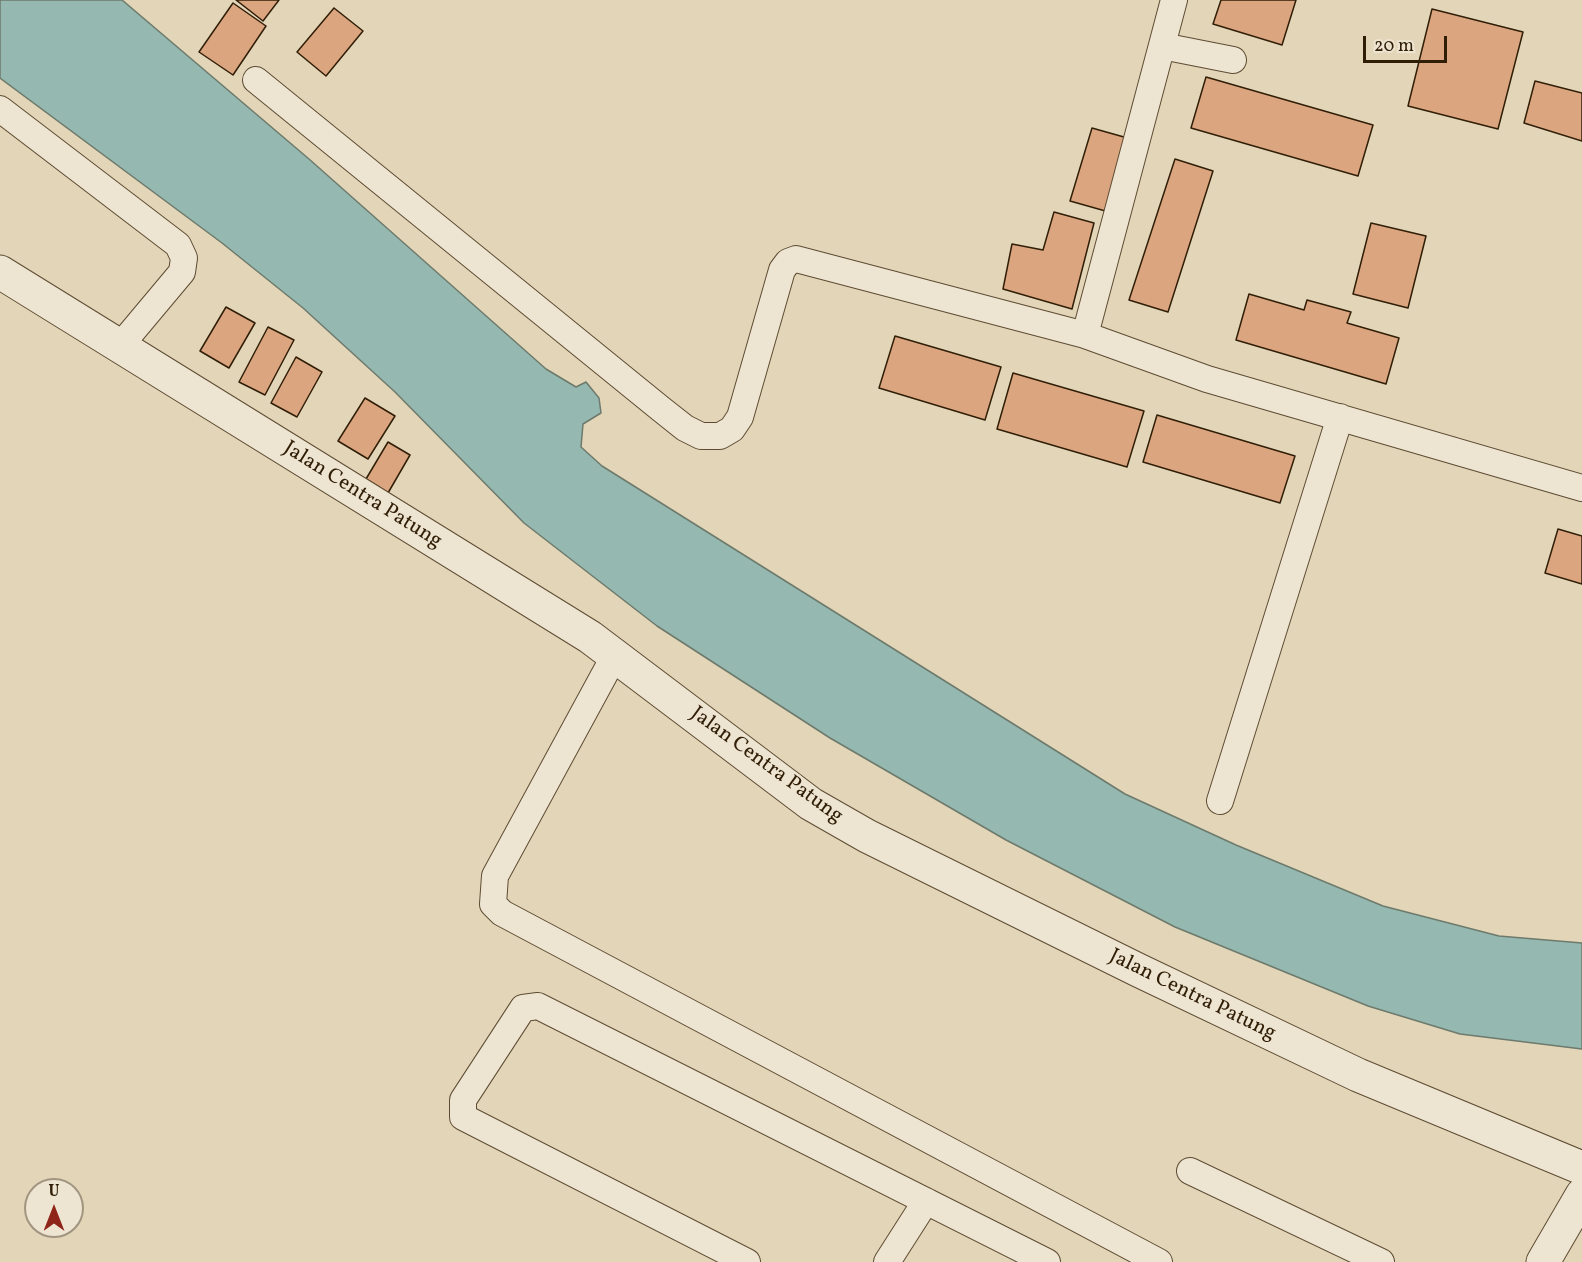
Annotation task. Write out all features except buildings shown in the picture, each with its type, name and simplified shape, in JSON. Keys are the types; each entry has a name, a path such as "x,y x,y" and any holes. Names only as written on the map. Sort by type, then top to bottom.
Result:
{"street":[{"path":"1085,335 1174,0"},
{"path":"1162,46 1233,60"},
{"path":"256,80 661,409 685,428 701,436 720,436 732,429 740,417 782,270 788,262 796,259 1085,335 1207,379 1582,488"},
{"path":"0,109 178,245 184,258 182,273 120,346"},
{"name":"Jalan Centra Patung","path":"0,272 615,655 811,804 867,836 1138,970 1358,1075 1582,1168"},
{"path":"1220,801 1340,417"},
{"path":"615,655 495,876 493,904 502,914 1159,1262"},
{"path":"747,1262 463,1117 464,1100 523,1008 538,1006 1047,1262"},
{"path":"1190,1171 1381,1262"},
{"path":"1543,1262 1582,1195"},
{"path":"888,1262 926,1201"}],"water":[{"path":"0,0 122,0 309,159 546,369 576,387 586,382 599,398 601,413 583,424 581,447 602,466 1125,794 1236,845 1383,906 1499,936 1582,943 1582,1049 1460,1034 1368,1006 1175,927 1006,840 830,738 657,626 524,523 395,392 303,308 222,243 0,78"}]}
